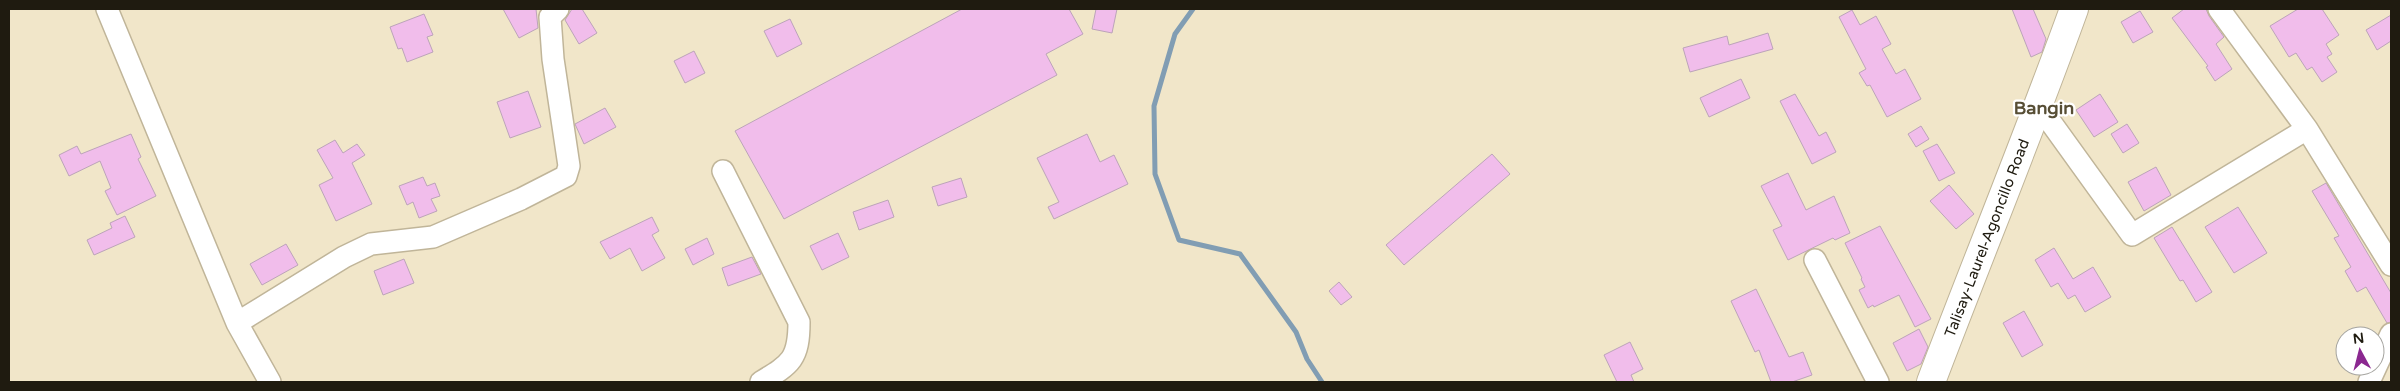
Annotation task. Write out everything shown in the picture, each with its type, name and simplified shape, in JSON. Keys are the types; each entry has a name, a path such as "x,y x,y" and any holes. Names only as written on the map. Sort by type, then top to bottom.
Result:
{"main road":[{"name":"Talisay-Laurel-Agoncillo Road","path":"1931,382 2002,196 2039,106 2074,9"}],"street":[{"path":"107,9 238,323 270,382"},
{"path":"238,323 344,257 371,244 433,237 520,199 566,176 569,166 553,58 550,18 558,9"},
{"path":"2219,9 2307,129 2391,265"},
{"path":"2039,106 2132,235 2307,129"},
{"path":"723,171 799,322 799,344 788,366 761,382"},
{"path":"1815,260 1878,382"},
{"path":"2369,382 2391,334"}],"building":[{"path":"503,9 536,9 538,28 519,38"},
{"path":"572,9 582,9 597,33 579,44 565,20"},
{"path":"962,9 1069,9 1083,34 1046,54 1057,75 784,219 735,131"},
{"path":"1096,9 1117,9 1112,33 1092,29"},
{"path":"2012,9 2033,9 2046,39 2042,52 2031,57"},
{"path":"2184,9 2206,9 2224,37 2216,44 2232,69 2215,81 2206,67 2208,66 2172,18"},
{"path":"2298,9 2322,9 2339,35 2326,44 2332,54 2327,57 2337,72 2322,82 2312,67 2307,70 2296,53 2289,57 2270,26"},
{"path":"1852,10 1860,25 1876,16 1891,44 1882,49 1896,74 1905,69 1921,99 1887,117 1870,85 1867,86 1859,73 1866,69 1839,17"},
{"path":"2140,11 2153,32 2133,43 2121,22"},
{"path":"424,14 433,35 427,37 433,52 407,62 402,48 398,49 390,27"},
{"path":"2391,15 2391,41 2377,50 2366,30"},
{"path":"790,19 802,44 777,57 764,31"},
{"path":"1768,33 1773,49 1690,72 1683,48 1727,36 1729,45"},
{"path":"694,51 705,73 685,83 674,61"},
{"path":"1741,79 1750,98 1709,117 1700,98"},
{"path":"528,91 541,127 510,138 497,102"},
{"path":"1795,94 1819,136 1826,132 1836,152 1812,164 1780,101"},
{"path":"2100,94 2118,122 2094,137 2076,110"},
{"path":"605,108 616,127 584,144 575,124"},
{"path":"2127,124 2139,143 2123,153 2111,134"},
{"path":"1921,126 1929,139 1916,147 1908,134"},
{"path":"131,134 141,157 138,159 156,196 117,215 105,191 111,188 100,161 69,176 59,155 77,146 81,154"},
{"path":"1087,134 1100,162 1114,155 1128,184 1054,219 1048,207 1059,202 1037,158"},
{"path":"335,140 343,153 357,144 365,155 352,163 372,204 336,221 319,185 333,178 317,150"},
{"path":"1937,144 1955,173 1939,181 1923,151"},
{"path":"1492,154 1510,174 1404,265 1386,245"},
{"path":"2156,167 2171,195 2144,211 2128,182"},
{"path":"1788,173 1806,210 1834,196 1850,233 1835,240 1833,238 1788,260 1773,230 1782,226 1761,186"},
{"path":"423,177 427,186 435,183 440,196 431,199 437,211 419,218 413,202 407,205 399,186"},
{"path":"961,178 967,197 938,206 932,187"},
{"path":"2326,183 2391,293 2391,322 2387,323 2366,287 2357,292 2345,271 2351,267 2334,238 2339,236 2312,191"},
{"path":"1949,185 1974,214 1956,229 1930,201"},
{"path":"888,200 894,217 859,230 853,212"},
{"path":"2238,207 2267,253 2234,273 2205,227"},
{"path":"125,216 135,237 94,255 87,240 112,228 110,223"},
{"path":"652,217 659,231 652,235 665,258 642,271 630,248 610,259 600,242"},
{"path":"1880,226 1931,319 1915,327 1899,295 1868,308 1859,290 1865,287 1845,243"},
{"path":"2172,227 2212,292 2196,302 2183,280 2180,281 2154,238"},
{"path":"838,233 849,257 822,270 810,246"},
{"path":"707,238 714,254 693,265 685,249"},
{"path":"286,244 298,265 262,285 250,264"},
{"path":"2054,248 2073,279 2093,267 2111,297 2085,312 2075,295 2068,299 2058,283 2051,287 2035,260"},
{"path":"752,257 761,274 728,286 722,268"},
{"path":"404,259 414,283 383,295 374,271"},
{"path":"1339,282 1352,297 1341,305 1329,291"},
{"path":"1756,289 1789,357 1803,352 1812,375 1792,382 1771,382 1759,350 1755,352 1731,301"},
{"path":"2024,311 2043,345 2022,357 2003,323"},
{"path":"1919,329 1928,347 1921,364 1907,371 1893,343"},
{"path":"1630,342 1643,369 1631,375 1634,382 1617,382 1604,355"}],"waterway":[{"path":"1193,9 1175,34 1154,106 1155,174 1179,240 1240,254 1296,332 1307,359 1322,382"}],"district":[{"name":"Bangin","path":"2044,108"}]}
